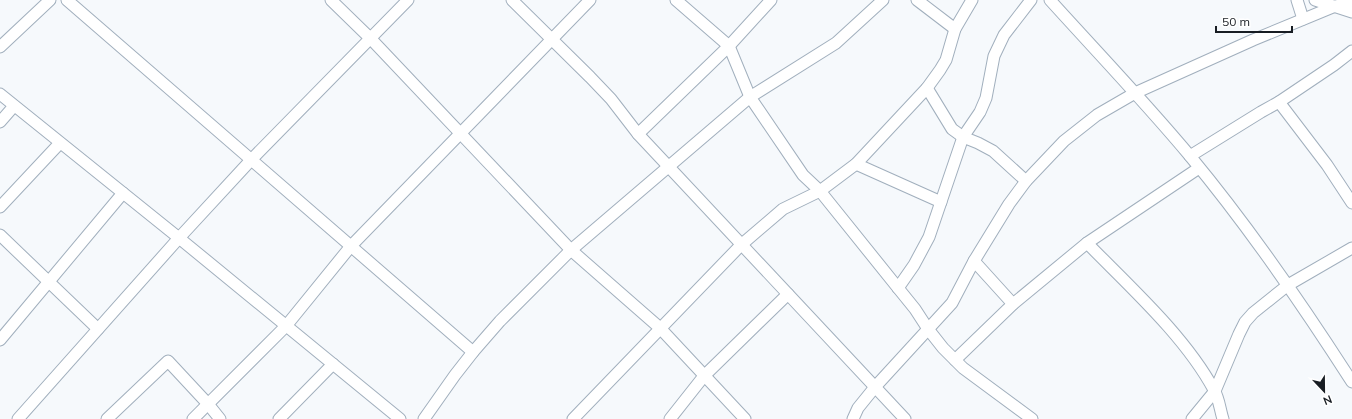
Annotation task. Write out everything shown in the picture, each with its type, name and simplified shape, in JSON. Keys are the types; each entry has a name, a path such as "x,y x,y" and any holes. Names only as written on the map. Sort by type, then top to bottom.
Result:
{"street":[{"path":"0,47 50,0"},
{"path":"68,0 473,352"},
{"path":"331,0 371,39 571,250 660,328 745,419"},
{"path":"18,419 179,238 251,160 408,0"},
{"path":"512,0 611,99 638,134 905,419"},
{"path":"193,419 286,326 351,246 590,0"},
{"path":"677,0 729,46 750,97 803,175 820,191 915,309 943,348 963,368 1032,419"},
{"path":"638,134 729,46 771,0"},
{"path":"424,419 473,352 500,321 571,250 750,97 836,43 883,0"},
{"path":"917,0 955,29"},
{"path":"573,419 741,245 783,209 820,191 856,164 927,88 940,70 946,60 955,29 972,0"},
{"path":"898,288 914,265 929,238 963,137 980,112 986,98 994,56 1004,35 1030,0"},
{"path":"1050,0 1190,156 1288,285 1352,382"},
{"path":"1297,0 1303,19"},
{"path":"1315,0 1352,12"},
{"path":"853,419 858,408 875,388 952,303 974,261 1005,211 1026,181 1064,141 1097,115 1135,93 1303,19 1352,1"},
{"path":"1190,156 1279,102 1352,51"},
{"path":"927,88 952,129 963,137 993,151 1026,181"},
{"path":"0,94 400,419"},
{"path":"1279,102 1327,165 1352,203"},
{"path":"0,122 14,106"},
{"path":"0,207 60,142"},
{"path":"856,164 941,202"},
{"path":"955,360 1013,304 1087,243 1199,168"},
{"path":"0,340 123,193"},
{"path":"0,235 98,329"},
{"path":"1087,243 1163,321 1186,347 1215,391 1223,419"},
{"path":"1192,419 1215,391 1239,334 1245,322 1253,313 1288,285 1352,248"},
{"path":"974,261 1013,304"},
{"path":"670,419 704,376 788,294"},
{"path":"107,419 168,361 220,419"},
{"path":"279,419 333,364"}]}
